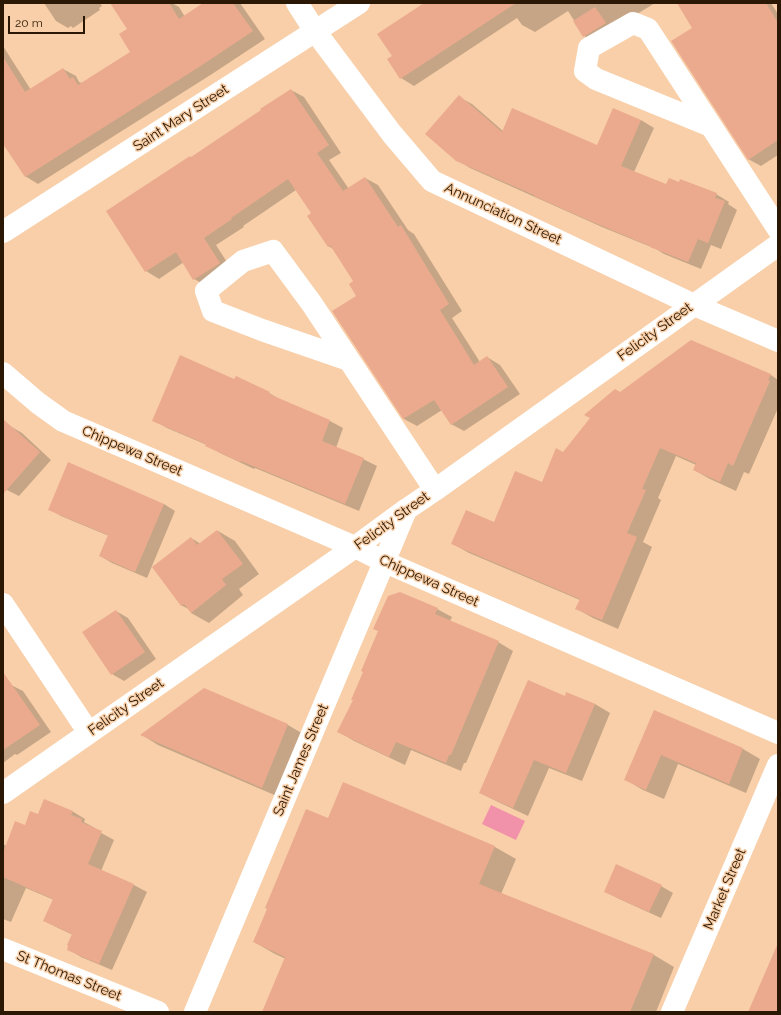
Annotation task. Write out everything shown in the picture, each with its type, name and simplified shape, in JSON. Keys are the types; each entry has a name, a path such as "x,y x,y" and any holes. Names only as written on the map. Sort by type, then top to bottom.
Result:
{"street":[{"name":"Annunciation Street","path":"297,3 315,31 392,134 432,181 694,304 778,341"},
{"name":"Saint Mary Street","path":"3,232 359,3"},
{"path":"711,126 596,79 585,71 589,48 633,23 648,28 778,229"},
{"name":"Felicity Street","path":"3,793 355,547 778,245"},
{"path":"349,360 262,330 213,311 206,291 243,261 273,251 312,304 435,490"},
{"name":"Chippewa Street","path":"3,373 38,403 63,421 355,547 385,562 778,733"},
{"name":"Saint James Street","path":"195,1012 407,509"},
{"path":"3,604 89,733"},
{"name":"Market Street","path":"672,1012 778,765"},
{"name":"St Thomas Street","path":"3,949 158,1012"}],"shaded area":[{"path":"491,805 525,821 516,840 482,824"}],"building":[{"path":"110,3 169,3 179,19 203,3 233,3 253,31 25,177 3,144 3,57 25,92 63,68 70,79 73,77 78,85 130,52 119,34 127,29"},
{"path":"424,3 516,3 400,79 387,59 392,56 377,34"},
{"path":"677,3 766,3 778,23 778,140 748,160 671,41 692,28"},
{"path":"595,7 606,23 583,37 573,21"},
{"path":"291,89 329,145 317,153 343,191 365,177 398,227 401,225 449,304 440,310 474,365 487,356 508,387 451,425 434,400 403,419 332,311 356,296 349,284 353,281 330,245 328,247 307,216 311,213 288,179 204,238 220,263 193,280 176,252 145,272 106,211 190,156 191,157"},
{"path":"459,95 502,132 512,108 597,145 613,108 641,120 621,166 666,184 669,178 679,182 680,179 717,193 715,198 725,201 708,243 698,239 688,262 650,247 456,161 425,134"},
{"path":"691,340 771,374 768,380 770,381 733,466 728,463 720,482 693,470 696,463 660,448 642,489 646,490 627,533 637,537 602,620 575,609 580,599 451,544 466,510 494,522 515,471 542,482 556,448 563,452 590,418 584,415 615,389 620,392"},
{"path":"180,355 234,379 236,376 270,392 269,394 330,420 322,441 364,458 345,504 241,461 240,462 205,446 206,444 152,421"},
{"path":"3,419 40,452 3,494"},
{"path":"68,462 164,504 135,572 99,556 108,535 48,510"},
{"path":"217,530 243,564 222,579 226,585 191,613 184,604 181,606 152,567 191,537 197,545"},
{"path":"400,592 438,608 435,614 499,641 451,755 449,755 446,763 396,742 389,757 337,732 353,700 351,700 363,672 361,671 378,631 373,629 388,596"},
{"path":"116,610 145,652 111,675 82,632"},
{"path":"3,672 40,725 3,750"},
{"path":"528,680 565,696 566,692 595,704 566,773 534,760 513,808 479,793"},
{"path":"204,688 288,724 262,788 140,735"},
{"path":"654,710 743,748 729,784 661,755 646,790 624,780"},
{"path":"343,782 495,846 479,884 654,954 630,1012 262,1012 285,957 253,942 267,909 265,908 306,809 328,818"},
{"path":"44,799 73,811 71,815 82,819 81,822 102,831 88,864 134,884 99,964 67,950 67,945 72,934 43,921 53,899 3,877 3,853 15,821 25,825 30,811 38,814"},
{"path":"616,864 662,885 649,912 604,892"},
{"path":"778,943 778,1012 748,1012"}]}
